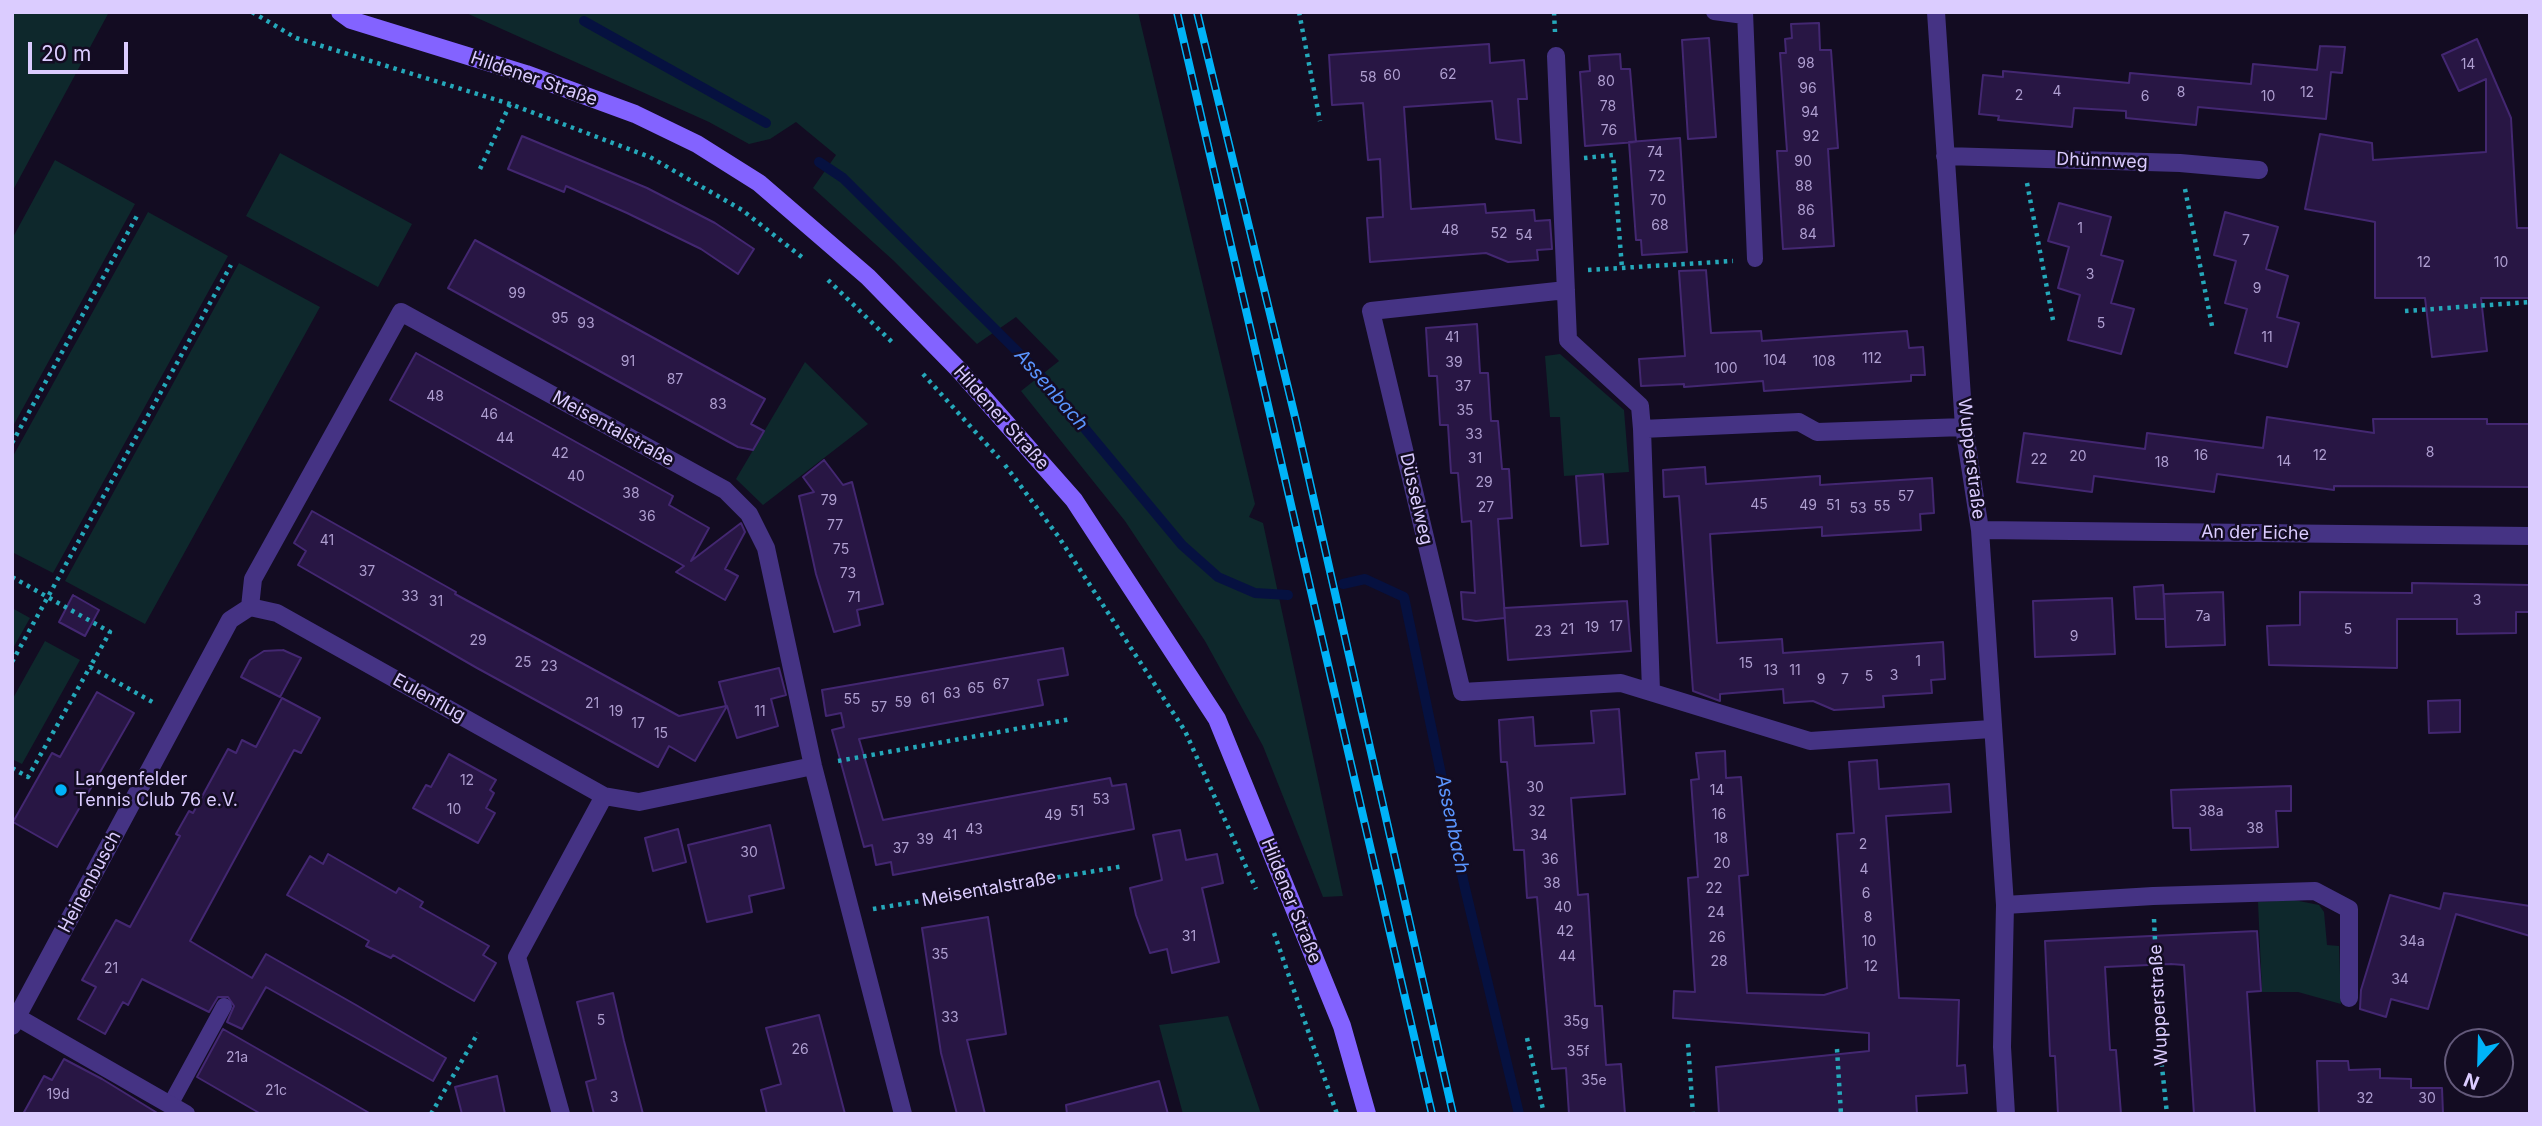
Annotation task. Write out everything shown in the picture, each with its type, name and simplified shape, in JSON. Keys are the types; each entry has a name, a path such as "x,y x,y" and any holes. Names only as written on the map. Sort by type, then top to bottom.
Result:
{"main road":[{"name":"Hildener Straße","path":"331,12 526,74 635,114 697,144 759,183 868,277 960,371 1074,500 1217,719 1342,1026 1367,1114"}],"street":[{"name":"Wupperstraße","path":"1936,12 1964,427 1980,530 1991,729 2005,905 2002,1047 2006,1114"},
{"path":"1556,56 1568,340 1640,406 1651,691"},
{"name":"Dhünnweg","path":"1945,156 2180,163 2259,170"},
{"name":"Düsselweg","path":"1566,290 1371,311 1462,692 1621,683 1810,741 1991,729"},
{"name":"Meisentalstraße","path":"250,607 253,579 401,312 725,490 750,514 766,548 813,766 903,1114"},
{"path":"1642,429 1799,422 1817,432 1964,427"},
{"name":"An der Eiche","path":"1980,530 2530,536"},
{"name":"Heinenbusch","path":"178,1109 15,1021 230,620 250,607"},
{"name":"Eulenflug","path":"250,607 277,613 604,796 639,802 813,766"},
{"path":"561,1114 517,957 604,796"},
{"path":"2005,905 2153,896 2315,891 2349,909 2349,998"}],"lane":[{"path":"1714,12 1744,14 1755,260"},
{"path":"178,1109 225,1006"}],"path":[{"path":"252,12 296,38 510,104 650,157 742,210 809,263"},
{"path":"1299,12 1320,121"},
{"path":"480,169 510,104"},
{"path":"1560,160 1614,155 1622,268"},
{"path":"2022,158 2053,320"},
{"path":"2180,163 2212,326"},
{"path":"12,443 138,214"},
{"path":"1566,272 1755,260"},
{"path":"12,662 231,265"},
{"path":"819,271 904,354"},
{"path":"2404,311 2530,302"},
{"path":"914,363 1006,466 1058,536 1185,731 1261,902"},
{"path":"12,577 110,632 29,777 12,768"},
{"path":"90,667 178,716"},
{"path":"813,766 1070,719"},
{"name":"Meisentalstraße","path":"853,913 1124,866"},
{"name":"Wupperstraße","path":"2153,896 2160,1048 2167,1114"},
{"path":"1271,927 1337,1114"},
{"path":"431,1114 478,1033"},
{"path":"1527,1038 1544,1114"},
{"path":"1688,1044 1693,1114"},
{"path":"1837,1049 1841,1114"}],"green space":[{"path":"12,12 109,12 12,192"},
{"path":"464,12 1138,12 1255,504 1249,517 1263,523 1343,896 1323,897 1263,746 1205,641 1125,521 1021,391 1059,361 1016,317 977,344 894,261 813,188 836,155 796,122 770,139 749,144 709,122"},
{"path":"280,153 412,224 378,287 246,216"},
{"path":"55,160 135,204 12,428 12,239"},
{"path":"148,212 228,256 53,573 12,552 12,458"},
{"path":"239,263 320,307 145,624 65,581"},
{"path":"1560,354 1624,410 1629,472 1564,476 1560,417 1550,417 1545,356"},
{"path":"805,362 868,424 763,505 736,479"},
{"path":"12,608 30,618 12,650"},
{"path":"45,641 80,660 22,764 12,759 12,700"},
{"path":"2294,900 2319,905 2324,912 2327,945 2339,946 2341,1004 2298,992 2262,992 2258,902"},
{"path":"1228,1016 1261,1114 1183,1114 1159,1025"}],"building":[{"path":"1819,23 1820,50 1831,50 1838,148 1828,149 1834,246 1783,249 1777,151 1787,151 1780,53 1786,53 1785,39 1792,38 1791,24"},
{"path":"1709,38 1716,137 1688,139 1682,40"},
{"path":"2477,39 2511,118 2517,228 2530,228 2530,298 2481,298 2487,351 2432,357 2425,298 2375,298 2375,222 2305,209 2320,134 2372,143 2373,160 2486,152 2486,79 2459,91 2442,55"},
{"path":"1489,44 1490,63 1524,60 1527,99 1518,99 1521,143 1496,139 1492,101 1404,107 1411,209 1485,204 1486,213 1534,210 1535,221 1550,220 1552,249 1537,250 1538,260 1508,262 1486,253 1370,262 1367,218 1383,217 1380,159 1368,160 1363,103 1332,105 1329,55"},
{"path":"2320,46 2345,47 2342,73 2331,72 2326,119 2198,107 2196,125 2126,118 2126,111 2074,108 2072,127 1998,120 1999,116 1979,114 1983,75 2003,77 2003,71 2129,83 2130,73 2251,84 2253,64 2317,70"},
{"path":"1620,54 1621,69 1630,69 1636,142 1585,146 1580,72 1590,71 1589,56"},
{"path":"522,136 647,188 715,223 754,249 738,274 701,249 627,213 566,186 564,192 508,169"},
{"path":"1680,138 1687,252 1642,255 1641,240 1636,240 1629,142"},
{"path":"2059,203 2111,217 2101,255 2123,261 2111,303 2134,309 2121,354 2068,340 2080,295 2058,288 2069,247 2048,241"},
{"path":"2225,212 2278,227 2266,269 2288,276 2277,317 2299,323 2287,367 2235,353 2247,309 2225,303 2236,261 2214,255"},
{"path":"475,240 765,399 751,424 764,431 753,450 738,447 448,288"},
{"path":"1706,270 1711,333 1761,331 1762,341 1907,331 1909,348 1923,347 1925,375 1911,375 1911,381 1764,391 1763,381 1684,387 1684,384 1641,386 1639,359 1685,356 1679,271"},
{"path":"1477,324 1480,373 1488,373 1491,421 1498,421 1502,469 1509,469 1512,518 1498,519 1505,618 1476,621 1463,619 1461,592 1475,593 1471,521 1462,522 1458,473 1451,473 1448,425 1440,425 1437,376 1429,376 1426,328"},
{"path":"416,353 673,496 669,505 709,528 691,561 741,523 745,532 725,569 738,576 725,600 676,572 684,566 390,400"},
{"path":"2267,417 2374,433 2373,419 2487,419 2487,424 2530,424 2530,487 2334,486 2334,490 2217,474 2214,492 2094,476 2092,492 2017,482 2024,433 2145,449 2147,433 2263,448"},
{"path":"824,460 843,485 852,482 883,604 857,610 860,625 834,632 816,574 799,496 814,492 803,477"},
{"path":"1705,467 1706,484 1820,476 1820,485 1932,478 1934,513 1920,514 1921,530 1822,536 1822,527 1710,534 1717,643 1782,639 1783,653 1943,642 1945,679 1931,680 1932,693 1883,696 1884,707 1834,710 1813,701 1784,703 1783,689 1720,694 1720,701 1693,691 1679,496 1664,497 1663,470"},
{"path":"1603,474 1608,544 1581,546 1576,476"},
{"path":"312,511 456,592 455,594 679,716 726,706 719,682 779,668 786,695 771,699 778,726 737,738 727,706 695,761 669,746 658,767 477,668 298,565 306,551 294,543"},
{"path":"2412,583 2530,585 2530,612 2516,612 2516,633 2457,634 2457,619 2397,619 2397,668 2269,665 2267,626 2300,625 2300,592 2412,593"},
{"path":"2163,585 2165,619 2136,619 2134,587"},
{"path":"2223,592 2225,645 2166,647 2164,594"},
{"path":"73,595 99,610 85,636 59,622"},
{"path":"2112,598 2115,654 2035,657 2033,601"},
{"path":"1627,601 1631,651 1508,660 1504,608"},
{"path":"1063,648 1068,675 1038,680 1043,705 859,739 883,820 1110,778 1112,786 1126,784 1134,829 893,875 891,862 876,865 872,845 864,847 832,730 844,727 841,713 826,716 822,690"},
{"path":"283,650 301,658 280,697 241,677 250,660 264,651"},
{"name":"Langenfelder Tennis Club 76 e.V.","path":"97,692 134,713 57,847 13,822 52,753 60,757"},
{"path":"282,698 320,718 301,753 294,750 190,941 252,978 266,954 356,1005 446,1058 433,1081 266,987 242,1029 227,1022 234,1006 228,997 218,997 209,1012 142,979 128,1005 123,1002 105,1034 78,1019 96,987 82,980 116,920 130,927 180,836 176,834 189,811 193,813 228,749 236,753 242,740 256,747"},
{"path":"2460,700 2460,732 2429,733 2428,701"},
{"path":"1619,709 1625,794 1571,798 1578,895 1588,894 1595,1006 1602,1006 1606,1065 1621,1064 1625,1114 1569,1114 1566,1068 1552,1069 1537,897 1527,898 1524,850 1514,850 1507,762 1501,762 1499,720 1533,717 1535,746 1594,743 1591,711"},
{"path":"1725,751 1726,778 1741,777 1748,875 1739,876 1747,993 1824,995 1847,988 1837,834 1854,833 1849,762 1877,760 1879,789 1949,784 1951,812 1886,816 1899,998 1959,1000 1957,1066 1965,1065 1967,1093 1916,1096 1917,1114 1719,1114 1716,1067 1869,1051 1869,1033 1673,1018 1674,991 1695,992 1688,878 1698,877 1691,780 1699,779 1696,753"},
{"path":"449,754 496,780 490,790 494,793 486,808 495,813 478,843 413,808 426,785 431,787"},
{"path":"2291,786 2291,811 2276,811 2278,847 2191,850 2190,828 2173,828 2171,790"},
{"path":"770,825 784,888 749,896 752,912 707,922 688,845"},
{"path":"678,829 686,862 653,871 645,838"},
{"path":"1180,830 1186,860 1217,854 1223,883 1202,888 1219,962 1172,973 1167,949 1150,953 1136,915 1130,888 1162,880 1153,835"},
{"path":"328,854 396,893 399,888 423,902 420,907 489,946 483,955 496,963 474,1001 393,955 391,958 366,946 369,941 287,895 310,856 323,864"},
{"path":"2444,893 2530,906 2530,936 2456,914 2428,1009 2391,999 2386,1017 2360,1009 2361,990 2390,895 2440,909"},
{"path":"988,917 1006,1034 967,1040 985,1114 957,1114 941,1053 922,928"},
{"path":"2257,931 2261,991 2247,992 2255,1114 2194,1114 2184,965 2171,964 2105,967 2110,1050 2116,1050 2121,1114 2058,1114 2055,1056 2050,1056 2045,941"},
{"path":"613,993 643,1114 594,1114 586,1082 596,1079 577,1002"},
{"path":"819,1015 845,1114 767,1114 761,1090 781,1084 766,1028"},
{"path":"223,1029 371,1114 261,1114 197,1077"},
{"path":"64,1059 159,1114 23,1114 44,1076 52,1080"},
{"path":"2317,1061 2348,1061 2349,1070 2380,1069 2380,1078 2411,1079 2411,1088 2442,1088 2443,1114 2319,1114"},
{"path":"497,1076 505,1114 462,1114 455,1087"},
{"path":"1159,1081 1168,1114 1067,1114 1066,1105"}],"waterway":[{"name":"Assenbach","path":"584,21 766,123"},
{"name":"Assenbach","path":"819,162 843,178 1036,370 1182,545 1218,577 1255,593 1288,595"},
{"name":"Assenbach","path":"1343,584 1365,579 1404,597 1464,884 1519,1114"}],"railway":[{"path":"1177,12 1432,1114"},
{"path":"1197,12 1296,421 1453,1114"}],"place":[{"name":"Langenfelder Tennis Club 76 e.V.","path":"61,790"}]}
